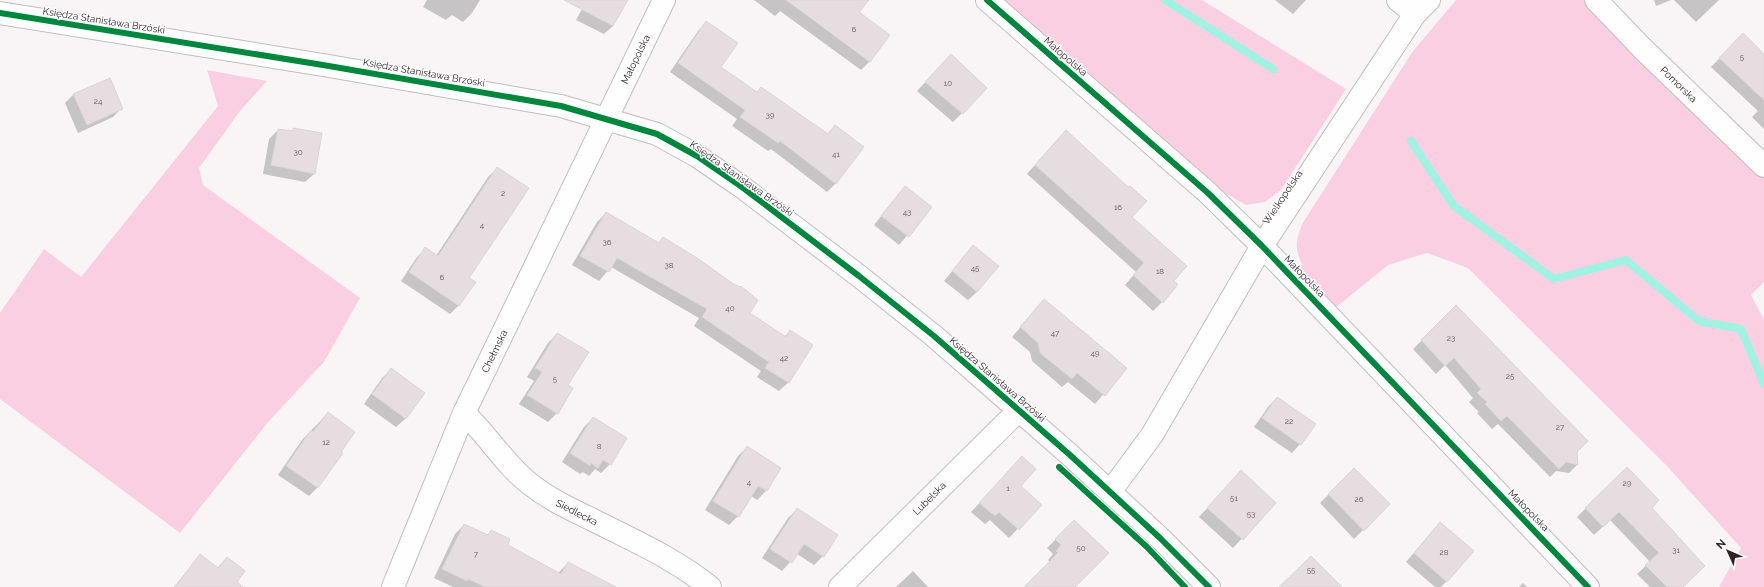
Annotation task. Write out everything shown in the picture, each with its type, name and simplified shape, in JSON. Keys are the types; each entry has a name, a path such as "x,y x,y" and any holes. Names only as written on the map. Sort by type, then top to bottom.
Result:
{"street":[{"name":"Małopolska","path":"606,119 664,0"},
{"name":"Małopolska","path":"987,0 1208,193 1262,246 1588,587"},
{"path":"1398,0 1422,7"},
{"name":"Pomorska","path":"1596,0 1642,48 1764,166"},
{"name":"Wielkopolska","path":"1110,492 1152,435 1262,246 1422,7"},
{"name":"Księdza Stanisława Brzóski","path":"0,13 324,65 560,106 657,134 697,156 716,169 859,276 934,336 1110,492 1160,538 1209,587"},
{"name":"Chełmska","path":"393,587 464,413 606,119"},
{"name":"Lubelska","path":"840,587 1019,410"},
{"name":"Siedlecka","path":"464,413 478,426 510,466 530,484 557,502 670,559 690,571 710,587"}],"shaded area":[{"path":"998,0 1202,0 1346,89 1281,190 1265,202 1246,205 1218,189"},
{"path":"1456,0 1585,0 1764,177 1764,282 1751,295 1764,320 1764,587 1719,587 1741,548 1666,465 1468,268 1427,253 1388,265 1334,309 1297,270 1302,264 1298,253 1297,244 1298,235 1302,224 1413,51"},
{"path":"207,70 267,81 240,111 199,168 203,185 360,298 324,362 268,422 180,533 0,399 0,313 44,249 81,277 218,106"}],"building":[{"path":"564,0 628,0 613,26"},
{"path":"786,0 869,0 859,12 890,35 870,62"},
{"path":"706,21 738,43 721,67 757,92 761,87 828,134 835,125 864,147 836,184 780,141 778,143 740,117 745,110 678,63"},
{"path":"1743,33 1764,54 1764,100 1719,58"},
{"path":"951,54 987,88 963,114 925,82"},
{"path":"110,78 123,109 87,125 73,94"},
{"path":"293,128 322,133 315,174 271,165 278,129 293,131"},
{"path":"1066,130 1128,187 1130,186 1147,201 1132,217 1187,266 1174,281 1178,284 1163,303 1133,275 1144,263 1035,165"},
{"path":"497,167 529,188 469,278 476,282 459,306 409,272 425,247 438,256"},
{"path":"905,186 932,207 909,237 881,216"},
{"path":"606,212 659,243 663,237 697,258 735,285 742,287 758,300 750,313 786,337 790,330 813,345 789,383 765,368 769,362 702,317 707,309 617,258 609,272 580,256"},
{"path":"973,245 999,266 977,292 952,271"},
{"path":"1044,299 1127,368 1105,396 1077,373 1072,379 1040,353 1038,343 1020,327"},
{"path":"1456,305 1588,441 1577,452 1578,465 1566,462 1559,469 1507,416 1501,421 1485,404 1487,402 1477,393 1481,389 1454,358 1445,366 1421,340"},
{"path":"557,333 589,352 568,385 573,388 558,414 527,395 542,372 535,368"},
{"path":"391,368 425,393 406,419 372,394"},
{"path":"1277,397 1316,424 1301,445 1262,418"},
{"path":"328,412 355,432 341,452 343,453 318,488 286,466 311,430 313,432"},
{"path":"593,417 627,438 611,465 603,460 598,468 591,463 590,466 570,453"},
{"path":"747,446 781,468 767,491 758,486 739,517 713,501"},
{"path":"1022,456 1036,469 1021,486 1042,505 1019,530 999,512 995,516 979,503"},
{"path":"1627,467 1659,500 1652,508 1705,566 1683,587 1667,587 1645,565 1659,553 1619,512 1603,527 1585,508"},
{"path":"1354,468 1390,504 1364,531 1328,494"},
{"path":"1241,470 1276,503 1243,540 1207,508"},
{"path":"797,508 838,535 824,557 804,544 792,563 770,549"},
{"path":"1074,520 1109,553 1075,587 1024,587 1058,553 1056,551 1061,545 1055,539"},
{"path":"1440,522 1474,551 1447,582 1414,553"},
{"path":"464,524 488,535 491,530 510,539 508,545 561,574 568,562 616,587 485,587 468,579 467,581 442,569"},
{"path":"200,554 218,568 227,557 245,571 237,582 243,587 175,587"},
{"path":"1311,556 1342,587 1279,587"}],"waterway":[{"path":"1165,0 1273,69"},
{"path":"1411,141 1454,206 1554,279 1626,260 1699,321 1741,329 1764,384"}],"cycle path":[{"path":"987,0 1208,193 1262,246 1588,587"},
{"path":"0,13 323,65 561,106 657,134 697,156 742,187 859,276 934,336 1070,455 1160,538 1209,587"},
{"path":"1059,467 1147,547 1185,587"}]}
